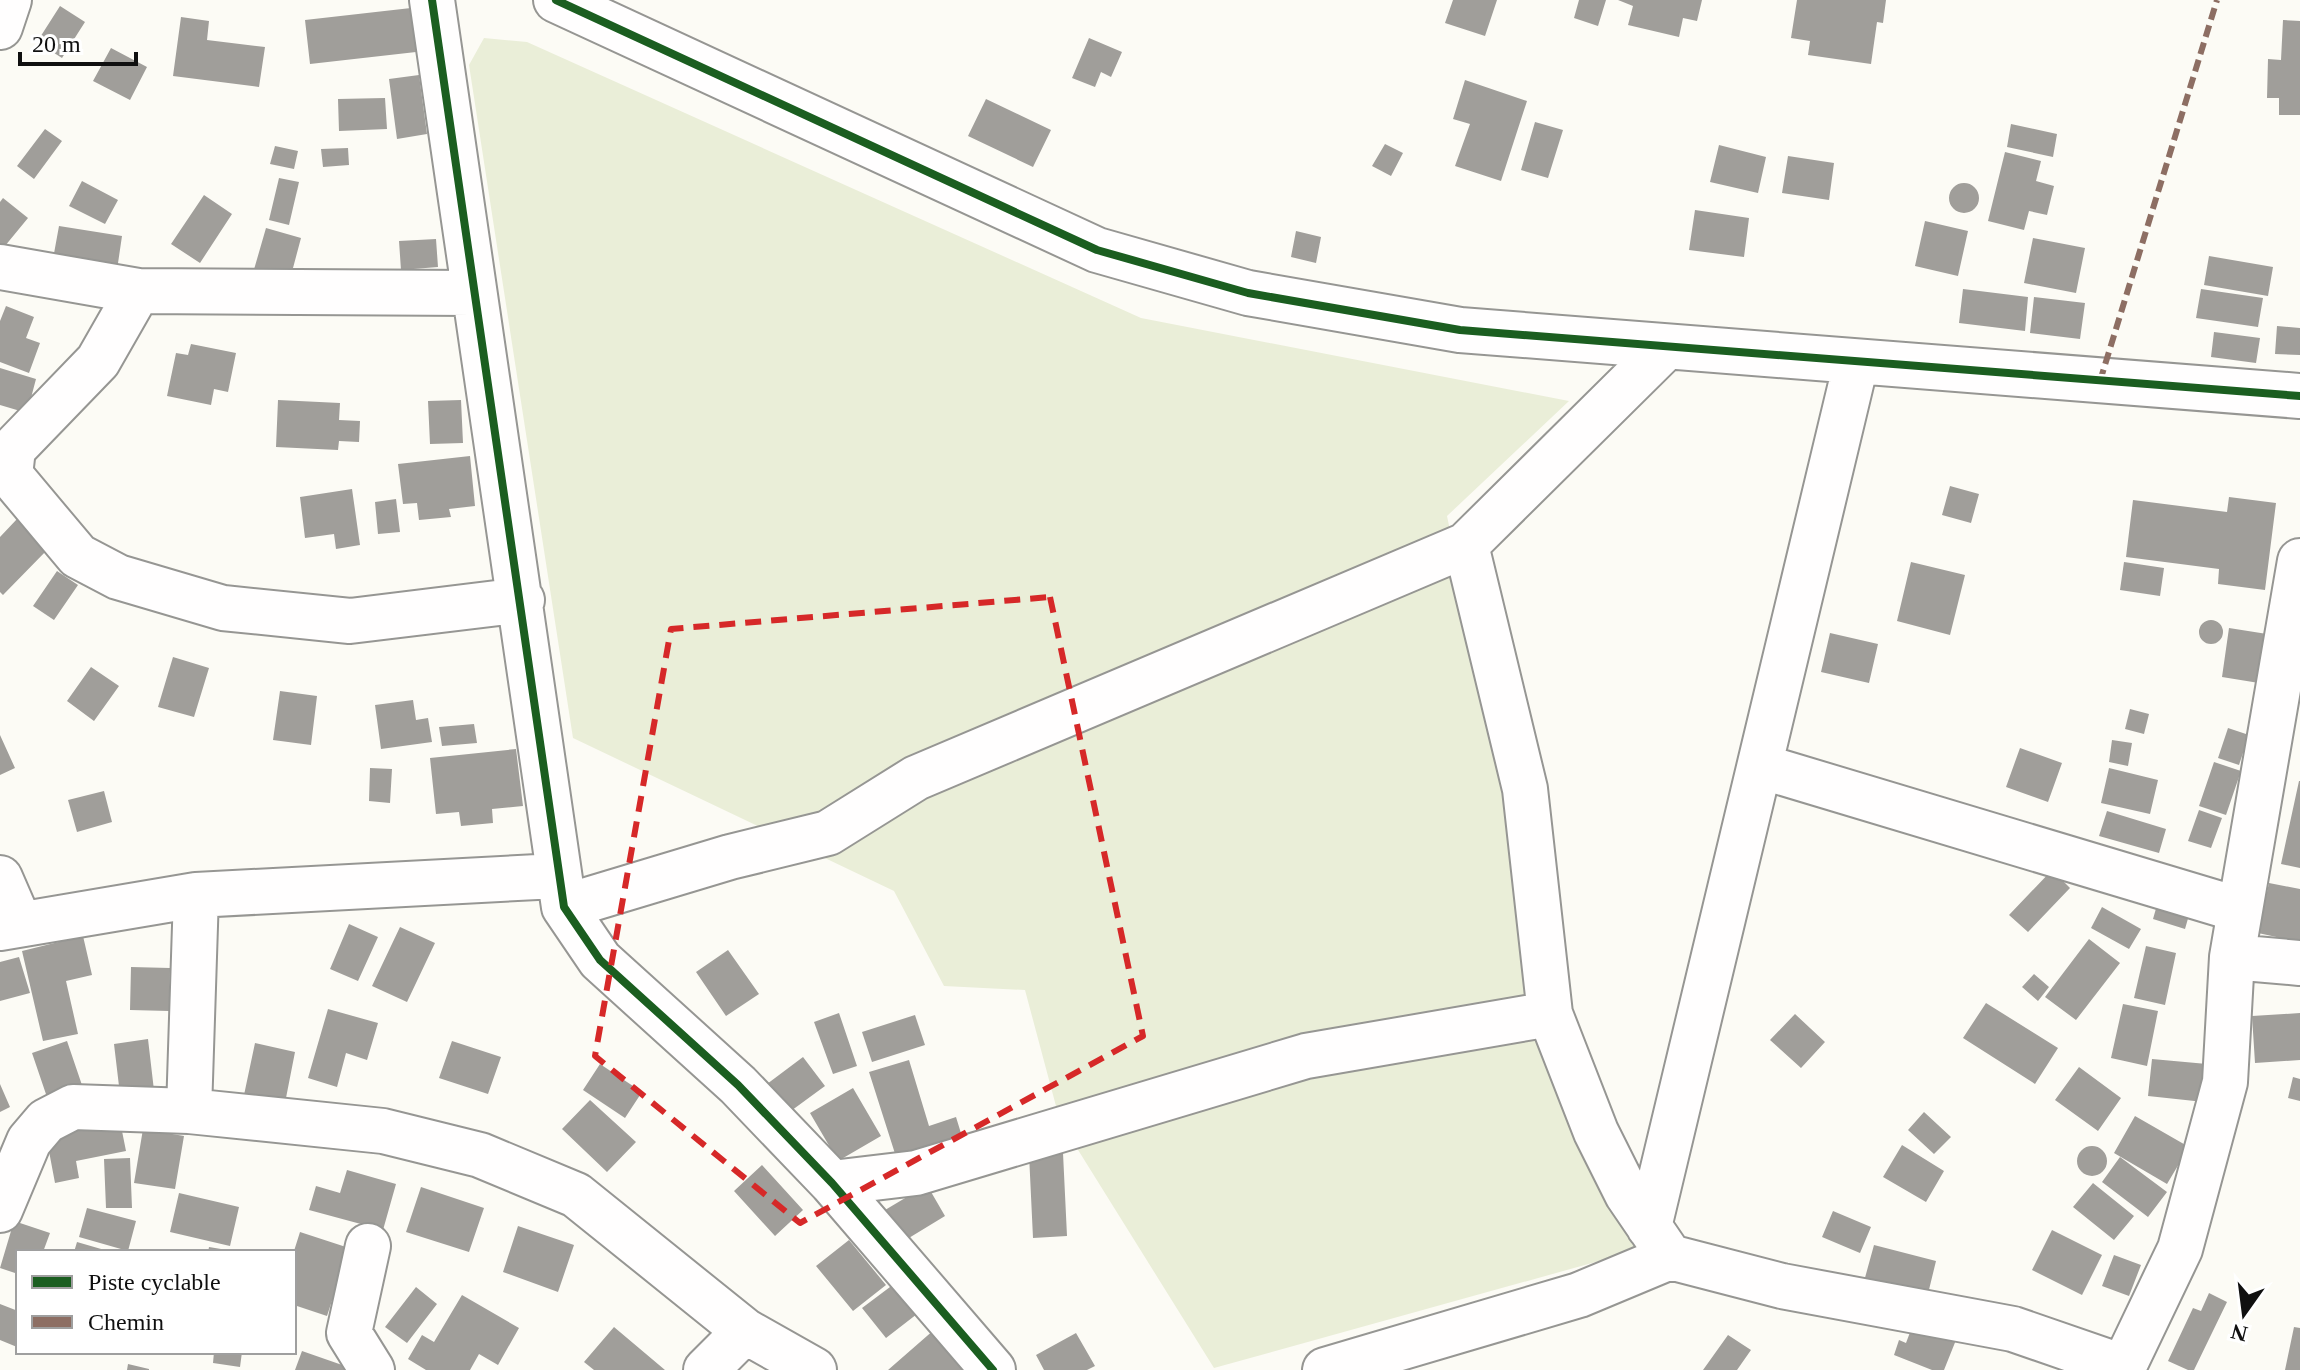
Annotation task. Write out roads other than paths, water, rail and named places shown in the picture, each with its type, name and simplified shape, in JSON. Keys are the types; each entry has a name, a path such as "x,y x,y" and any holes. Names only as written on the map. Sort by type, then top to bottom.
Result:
{"street":[{"path":"0,27 9,0"},
{"path":"432,0 472,293 522,600 561,892 600,960 738,1085 832,1183 993,1370"},
{"path":"556,0 1097,250 1248,293 1445,328 1664,349 2300,396"},
{"path":"0,267 138,291 472,293"},
{"path":"138,291 98,361 13,449 10,475 78,556 118,577 223,608 350,621 522,600"},
{"path":"0,878 10,926 196,895 561,892 828,833 916,778 1466,545 1664,349"},
{"path":"1325,1370 1579,1295 1659,1242 1760,766 1856,363"},
{"path":"1466,545 1525,789 1550,1014 1596,1132 1627,1194 1659,1242 1782,1286 2013,1329 2122,1369 2184,1234 2225,1082 2232,957 2300,561"},
{"path":"1760,766 2240,910"},
{"path":"189,1111 196,895"},
{"path":"2232,957 2300,963"},
{"path":"832,1183 916,1173 1306,1056 1550,1014"},
{"path":"0,1210 29,1141 46,1121 73,1107 189,1111 383,1131 480,1155 576,1195 745,1331 814,1370"},
{"path":"368,1246 349,1333 372,1370"},
{"path":"706,1370 745,1331"}]}
